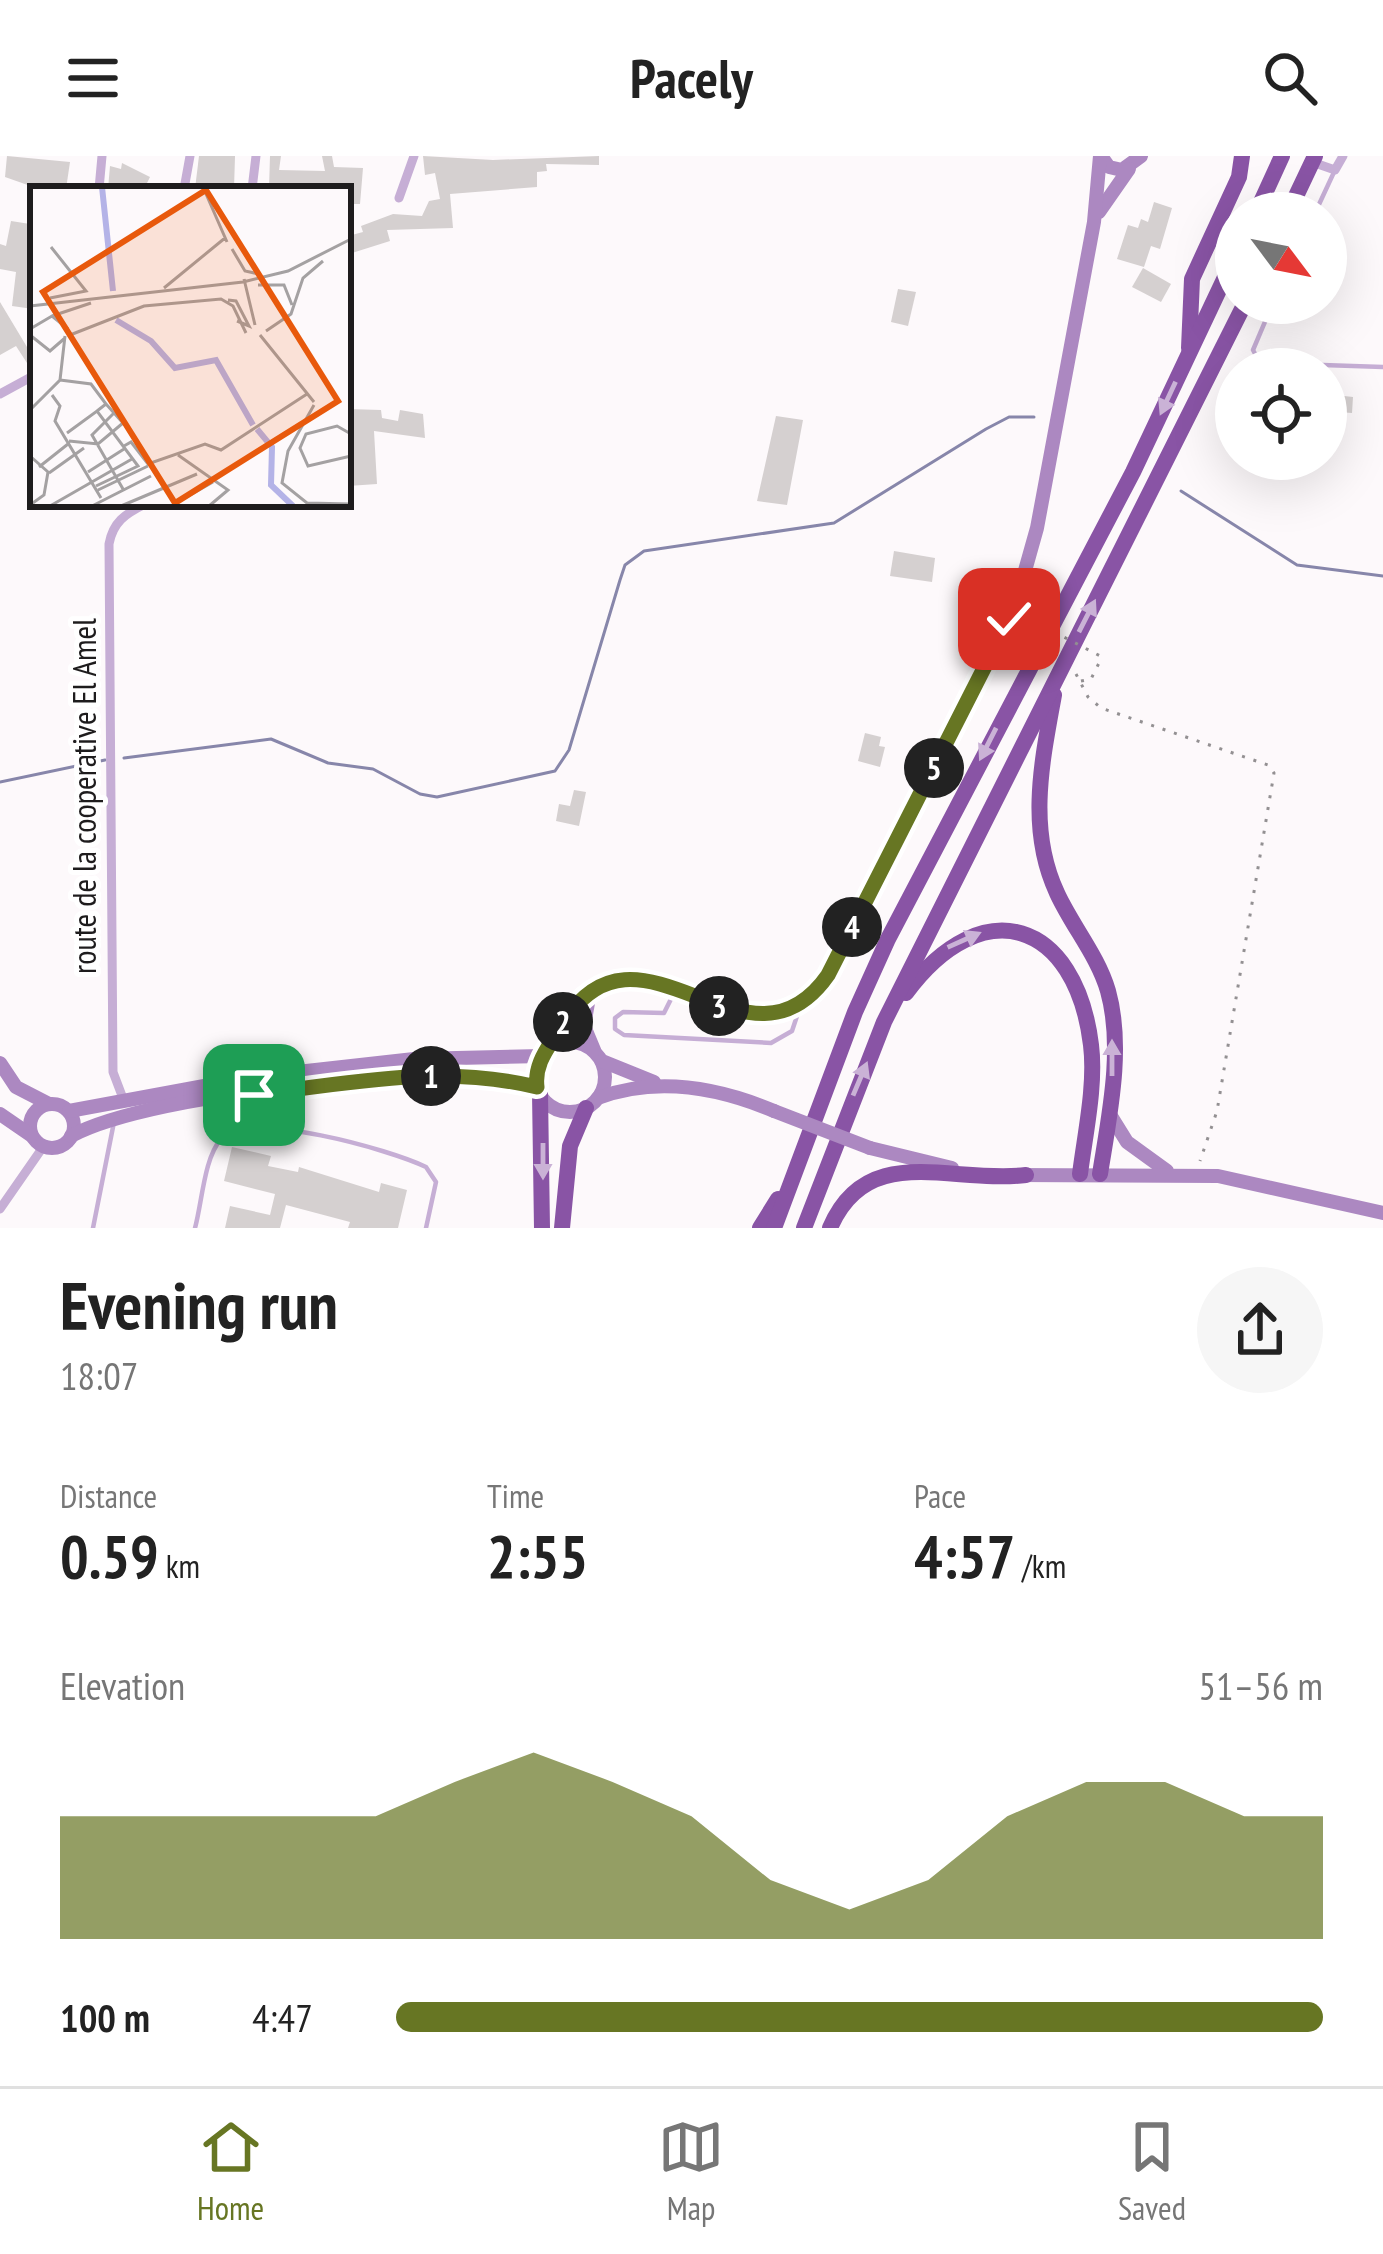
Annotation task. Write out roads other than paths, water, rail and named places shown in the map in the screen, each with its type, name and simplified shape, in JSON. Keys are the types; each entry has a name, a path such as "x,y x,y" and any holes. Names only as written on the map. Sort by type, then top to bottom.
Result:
{"highway":[{"path":"1189,353 1192,279 1239,177 1242,156"},
{"path":"1266,192 1282,156"},
{"path":"1298,192 1314,159"},
{"path":"774,1228 888,939 1215,298"},
{"path":"804,1228 884,1022 1234,324"},
{"path":"1058,672 1041,765 1040,835 1057,893 1109,994 1109,1113 1100,1174"},
{"path":"884,1022 926,966 968,934 1016,932 1056,955 1074,981 1092,1048 1080,1174"},
{"path":"538,1090 542,1228"},
{"path":"562,1228 570,1146 592,1103"},
{"path":"830,1228 850,1193 884,1173 968,1179 1026,1175"},
{"path":"760,1228 769,1208 784,1195"}],"main road":[{"path":"1101,156 1108,166 1139,161"},
{"path":"538,1090 544,1055 570,1012 591,992 627,976 747,1014 770,1014 799,1004 828,975 1014,606 1037,528 1094,222 1101,156"},
{"path":"1094,222 1139,161"},
{"path":"591,992 584,1018 605,1080 592,1103"},
{"path":"0,1063 16,1087 68,1111 224,1081 392,1061 544,1055 569,1042 665,1085 722,1094 870,1148 956,1168 1026,1175 1193,1173 1274,1185 1383,1213"},
{"path":"2,1119 38,1141 59,1147 71,1136 114,1121 287,1090 437,1076 538,1090 556,1108 665,1085"},
{"path":"38,1141 32,1115 49,1104"},
{"path":"68,1111 71,1136"},
{"path":"1109,1113 1138,1154 1171,1173"},
{"path":"1051,1174 1072,1162 1084,1141"}],"street":[{"path":"99,186 102,156"},
{"path":"185,186 190,156"},
{"path":"251,186 256,156"},
{"path":"399,198 413,156"},
{"path":"1314,159 1335,170 1343,156"},
{"path":"0,394 30,378"},
{"name":"route de la cooperative El Amel","path":"124,1101 113,1072 109,544 124,514 139,507"},
{"path":"0,1209 38,1141"}],"lane":[{"path":"1325,192 1335,170"},
{"path":"1264,324 1253,350 1260,363 1383,367"},
{"path":"675,989 664,1013 620,1013 614,1022 617,1032 771,1043 792,1031 799,1004"},
{"path":"287,1090 292,1130"},
{"path":"93,1228 114,1121"},
{"path":"195,1228 220,1140 249,1124 292,1130 426,1167 436,1183 426,1228"}],"waterway":[{"path":"124,758 271,739 328,763 373,769 420,794 437,797 555,771 569,750 625,565 644,551 834,523 986,429 1009,417 1034,417"},
{"path":"1181,491 1297,565 1383,576"},
{"path":"0,782 105,760"}]}
